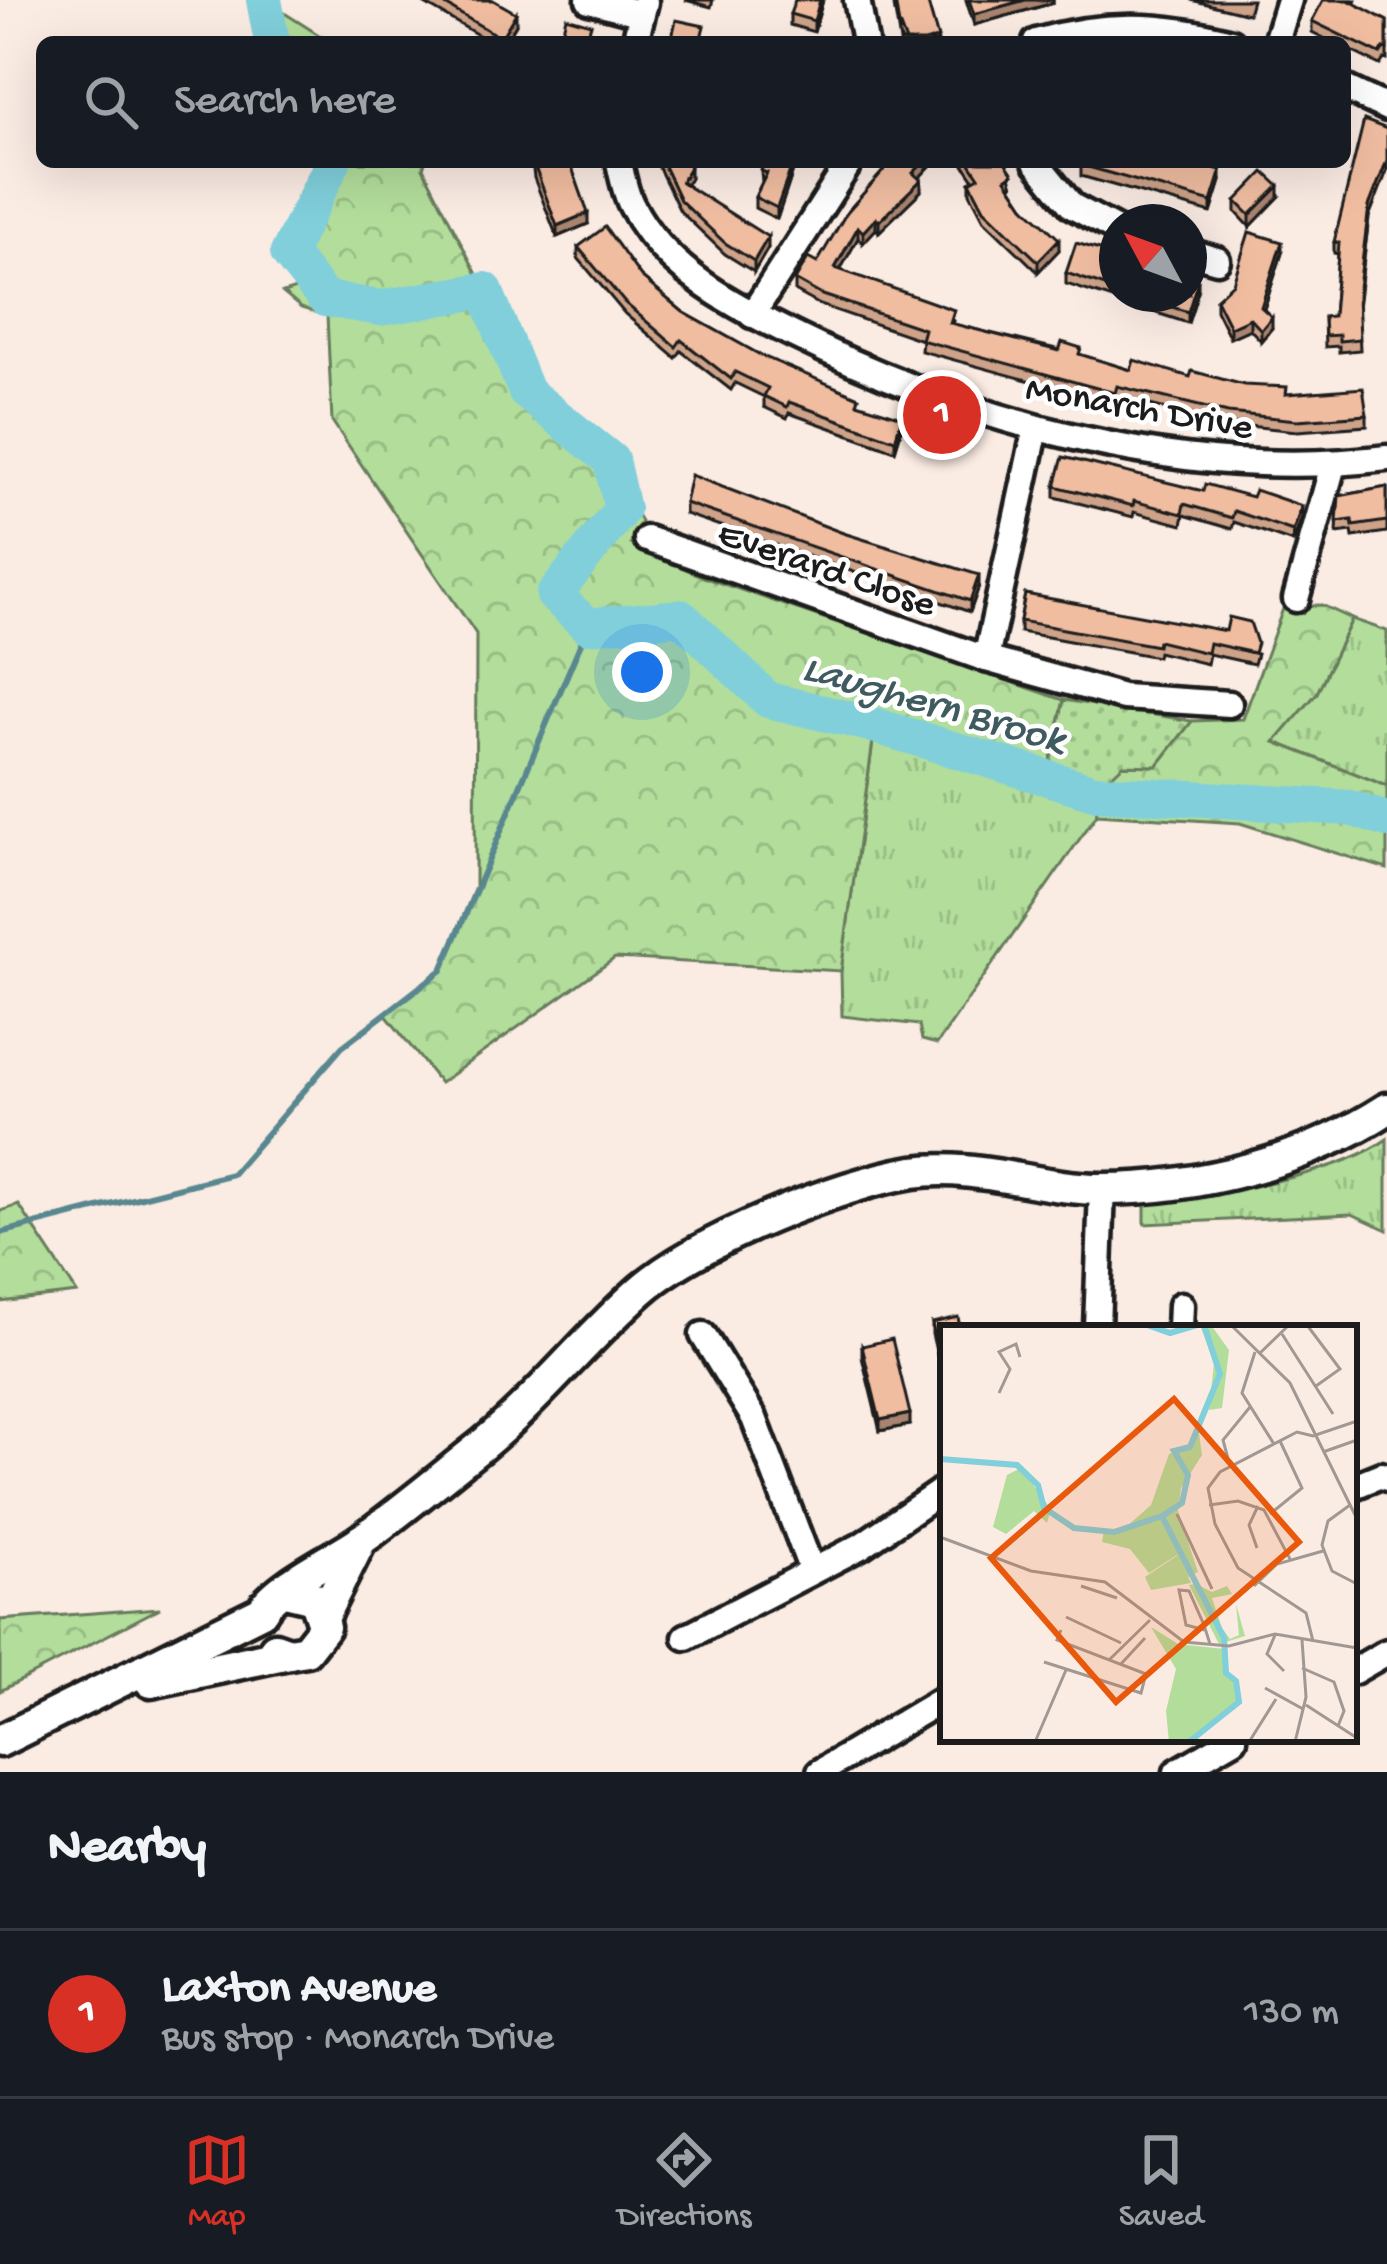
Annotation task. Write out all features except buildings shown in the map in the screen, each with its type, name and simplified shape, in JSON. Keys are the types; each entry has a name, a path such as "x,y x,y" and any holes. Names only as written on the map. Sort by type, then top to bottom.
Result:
{"main road":[{"path":"0,1742 115,1687 274,1601 362,1540 478,1449 640,1291 680,1260 875,1181 916,1172 1102,1189 1217,1175 1348,1134 1387,1109"},
{"path":"115,1687 314,1645 323,1616 362,1540"},
{"path":"274,1601 314,1598 323,1616"},
{"path":"274,1601 266,1640 289,1653"}],"street":[{"path":"590,0 643,7"},
{"path":"857,0 864,36"},
{"path":"1087,0 1090,27"},
{"path":"1278,36 1289,0"},
{"path":"1058,36 1090,27 1152,27 1199,36"},
{"path":"1351,91 1387,108"},
{"name":"Monarch Drive","path":"621,168 632,205 686,272 752,315 884,376 1036,428 1234,461 1333,465 1387,458"},
{"path":"752,315 846,168"},
{"path":"1041,168 1072,206 1099,220"},
{"path":"1207,257 1217,260"},
{"name":"Everard Close","path":"986,659 1036,428"},
{"path":"1296,598 1333,465"},
{"name":"Everard Close","path":"647,539 986,659 1124,697 1229,704"},
{"path":"1097,1325 1102,1189"},
{"path":"703,1335 754,1418 812,1571"},
{"path":"1357,1485 1387,1478"},
{"path":"686,1637 873,1539 940,1492"},
{"path":"1357,1669 1387,1652"},
{"path":"820,1772 940,1701"},
{"path":"1178,1772 1229,1742"}],"green space":[{"path":"264,0 321,36 271,36"},
{"path":"330,168 423,168 485,290 526,392 611,460 641,522 631,544 706,578 1064,700 1047,776 875,727 841,971 615,958 440,1083 385,1014 442,970 475,887 476,634 332,421 327,316 301,308 283,293 299,288 288,253"},
{"path":"1322,605 1352,619 1317,693 1275,742 1387,786 1387,869 1240,823 1097,814 1094,792 1122,765 1157,766 1192,721 1243,719 1284,606"},
{"path":"1352,619 1387,631 1387,786 1275,742 1317,693"},
{"path":"1064,700 1192,721 1157,766 1123,765 1094,792 1047,776"},
{"path":"875,727 1094,792 1097,814 937,1044 922,1040 919,1025 842,1016 841,971"},
{"path":"1387,1139 1387,1230 1352,1214 1145,1224 1145,1205 1305,1174 1364,1153"},
{"path":"19,1205 77,1293 0,1302 0,1211"},
{"path":"160,1608 0,1691 0,1620"}],"waterway":[{"name":"Laughern Brook","path":"264,0 271,36"},
{"name":"Laughern Brook","path":"330,168 288,253 325,299 380,308 485,290 526,392 611,460 622,509 554,595 588,626 681,617 768,700 870,724 1094,792 1350,808 1387,820"},
{"path":"0,1233 232,1174 342,1047 442,970 588,626"}],"place":[{"name":"Laxton Avenue","path":"942,415"}]}
